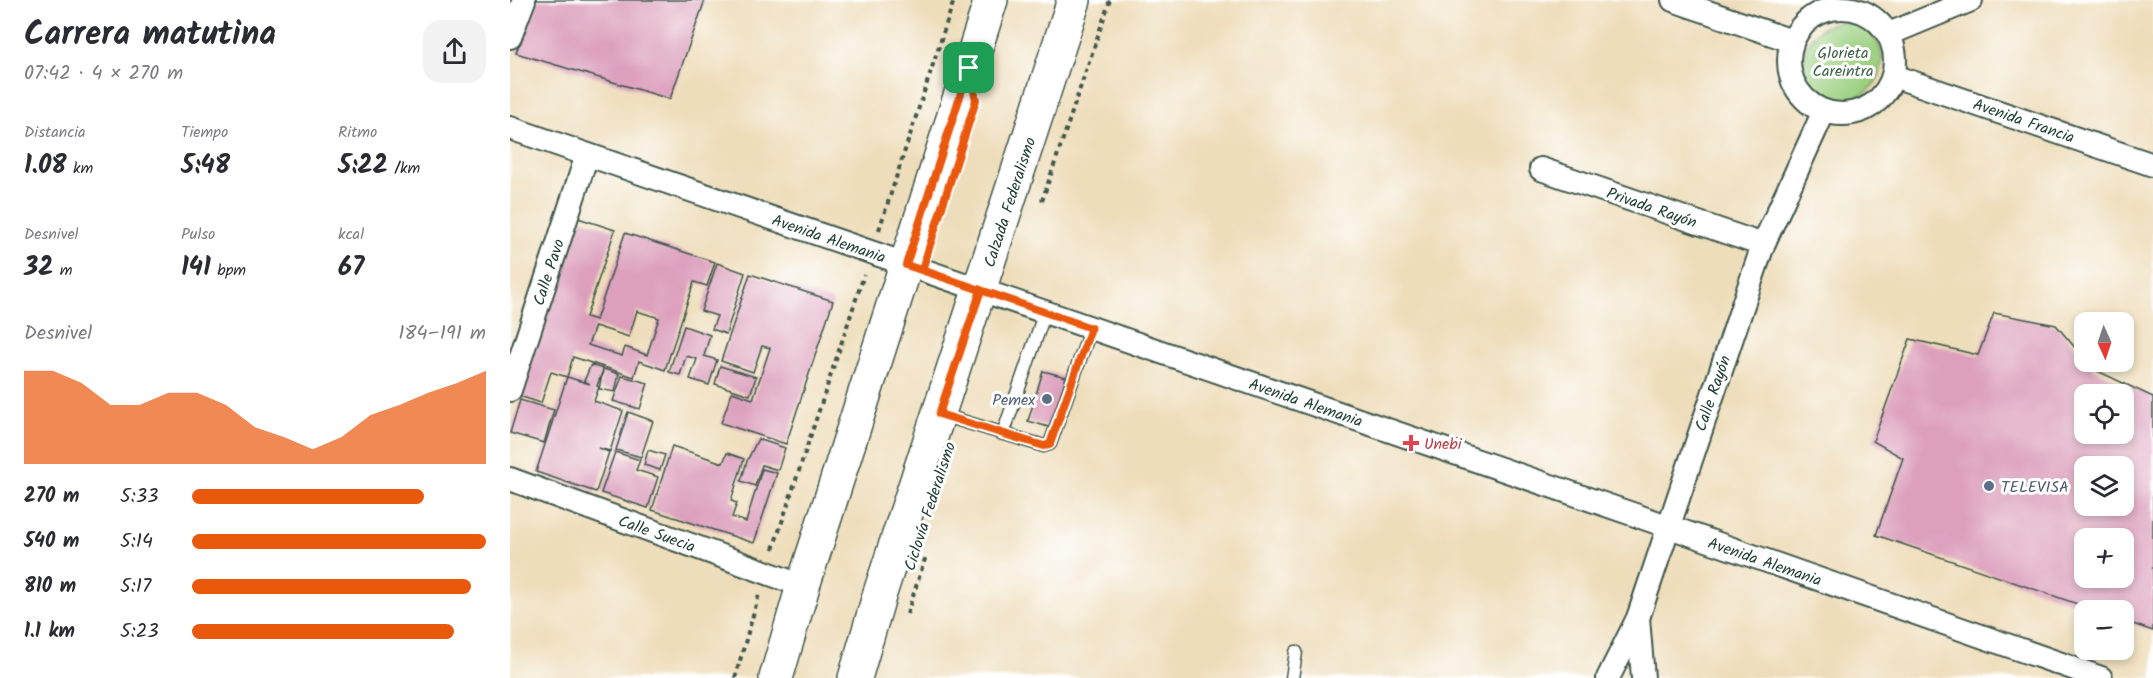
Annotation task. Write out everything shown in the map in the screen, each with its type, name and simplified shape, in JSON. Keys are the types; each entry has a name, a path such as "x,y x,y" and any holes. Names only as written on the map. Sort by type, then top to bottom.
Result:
{"main road":[{"path":"776,678 803,586 914,268 969,68 992,0"},
{"name":"Calzada Federalismo","path":"855,678 880,593 1074,0"}],"street":[{"path":"510,37 524,0"},
{"path":"1673,0 1792,41"},
{"path":"1889,34 1971,0"},
{"path":"1862,5 1889,34 1895,54 1894,76 1886,92 1874,104 1858,112 1841,115 1824,111 1809,103 1797,90 1790,74 1788,57 1792,41 1801,27 1813,16 1828,9 1862,5"},
{"name":"Avenida Francia","path":"1894,76 2153,165"},
{"name":"Calle Rayón","path":"1608,678 1638,618 1763,245 1824,111"},
{"name":"Avenida Alemania","path":"510,128 1667,526 2101,678"},
{"name":"Calle Pavo","path":"510,390 587,155"},
{"name":"Privada Rayón","path":"1541,169 1763,245"},
{"name":"Calle Suecia","path":"510,478 803,586"},
{"path":"1638,618 1643,678"}],"lane":[{"path":"1003,434 1045,312"},
{"path":"939,414 1044,446 1050,444 1091,328"},
{"path":"1292,678 1296,652"}],"path":[{"path":"735,678 766,573 954,0"},
{"path":"1042,202 1110,0"},
{"name":"Ciclovía Federalismo","path":"904,623 929,545"}],"green space":[{"name":"Glorieta Careintra","path":"1843,22 1858,25 1875,39 1882,61 1879,76 1865,93 1843,100 1828,97 1811,83 1804,61 1807,46 1821,29"}],"building":[{"path":"535,0 705,0 670,99 516,53"},
{"path":"578,218 615,230 586,317 596,320 625,233 715,262 707,286 694,282 665,370 639,361 634,377 573,357 567,377 551,372 541,403 519,396","holes":["637,311 659,318 647,355 625,347 622,356 588,345 595,326 629,337"]},
{"path":"717,263 745,273 726,334 712,329 717,316 701,311"},
{"path":"750,274 833,301 786,444 721,423 732,392 753,399 770,348 762,346 753,372 721,361"},
{"name":"TELEVISA","path":"1994,313 2056,325 2074,346 2074,372 2099,372 2125,384 2074,384 2074,444 2134,444 2134,388 2153,397 2153,631 2134,624 2134,600 2074,600 2074,603 1876,535 1903,458 1873,441 1910,339 1978,355"},
{"path":"684,326 710,335 704,356 717,360 709,385 690,379 697,359 686,356 680,375 669,372"},
{"path":"591,365 619,374 615,392 599,389 603,370 594,401 623,411 610,451 598,448 609,452 596,492 536,472 567,377 590,384 584,381"},
{"path":"720,366 756,377 750,395 715,384"},
{"name":"Pemex","path":"1043,371 1066,377 1052,428 1028,421"},
{"path":"622,376 648,383 640,409 613,401"},
{"path":"520,400 554,410 544,443 510,433"},
{"path":"628,412 653,421 641,457 616,450"},
{"path":"758,439 785,448 778,470 762,465 755,486 741,481 747,461"},
{"path":"672,446 723,463 727,453 744,459 731,501 737,503 732,517 746,522 762,469 777,473 754,543 652,510"},
{"path":"648,450 665,455 660,470 644,465"},
{"path":"615,452 640,460 636,470 658,477 648,508 601,493"}],"place":[{"name":"Pemex","path":"1047,399"},
{"name":"Unebi","path":"1411,443"},
{"name":"TELEVISA","path":"1989,486"}],"route":[{"path":"969,68 906,265 981,290 939,414 1044,446 1050,444 1091,328 981,290 922,270 976,100 969,68"}]}
